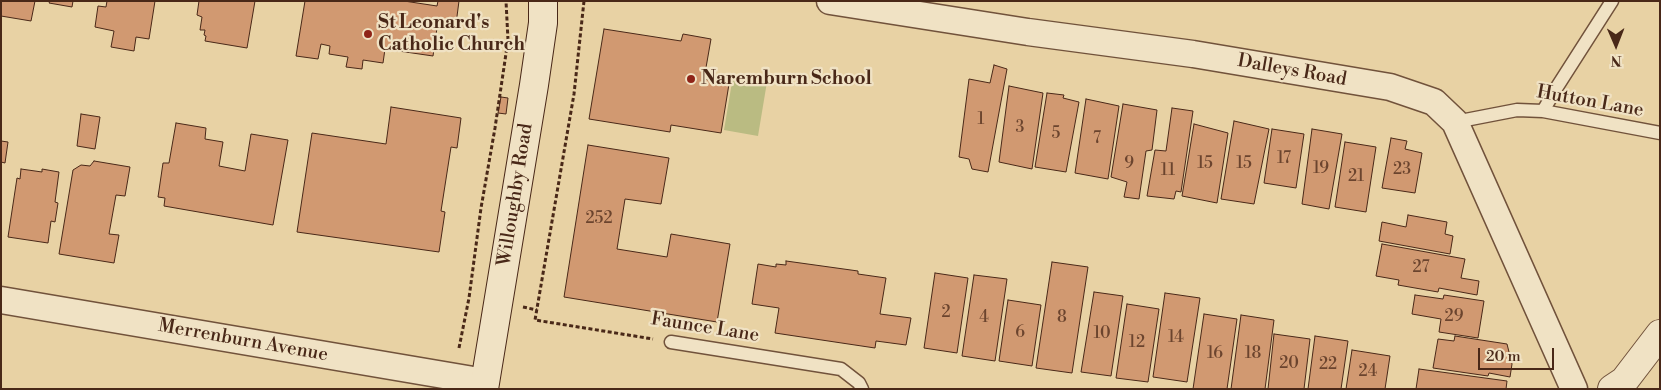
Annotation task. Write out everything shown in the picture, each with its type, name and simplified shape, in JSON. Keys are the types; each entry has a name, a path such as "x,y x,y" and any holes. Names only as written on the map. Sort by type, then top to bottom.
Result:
{"main road":[{"name":"Willoughby Road","path":"485,385 534,85 543,23 543,1"},
{"path":"1612,389 1624,381 1660,334"}],"street":[{"name":"Dalleys Road","path":"830,1 1028,32 1193,54 1390,87 1434,102 1454,122 1574,389"},
{"name":"Merrenburn Avenue","path":"1,300 485,385"}],"lane":[{"path":"1543,111 1612,1"},
{"name":"Hutton Lane","path":"1454,122 1517,110 1543,111 1660,133"},
{"name":"Faunce Lane","path":"671,342 841,369 859,383 862,389"}],"path":[{"path":"459,348 469,298 481,208 508,40 506,1"},
{"path":"525,307 537,310 574,94 584,1"},
{"name":"Faunce Lane","path":"537,310 535,320 671,342"}],"green space":[{"path":"733,76 767,82 758,136 724,130"}],"building":[{"path":"1,1 35,1 31,21 1,16"},
{"path":"50,1 73,1 72,7 49,3"},
{"path":"107,1 155,1 149,39 136,37 134,51 111,47 114,31 95,27 98,6 106,7"},
{"path":"199,1 255,1 247,48 205,41 205,30 200,30 202,17 197,15"},
{"name":"St Leonard's Catholic Church","path":"305,1 404,1 437,6 438,1 459,1 456,24 438,21 433,56 385,49 383,63 363,60 362,69 346,67 348,57 329,54 330,46 321,44 318,59 296,56"},
{"path":"604,29 681,41 683,34 711,39 704,79 729,84 721,133 671,125 670,132 589,119"},
{"path":"994,65 1007,69 988,172 972,169 969,159 959,157 969,79 990,83"},
{"path":"1009,86 1043,93 1032,169 999,162"},
{"path":"1047,93 1064,95 1063,98 1079,102 1066,172 1035,167"},
{"path":"501,97 508,98 506,114 498,113"},
{"path":"1086,99 1119,106 1108,179 1075,173"},
{"path":"1123,104 1157,110 1152,150 1146,151 1139,199 1124,197 1127,182 1111,177"},
{"path":"391,107 461,118 457,148 451,147 441,211 445,212 439,252 297,232 312,133 386,144"},
{"path":"1172,108 1193,111 1181,192 1176,191 1174,199 1147,196 1155,150 1166,151"},
{"path":"81,114 100,117 95,149 77,146"},
{"path":"1234,121 1269,129 1254,204 1221,199"},
{"path":"176,123 206,128 205,139 223,142 219,166 245,171 251,134 288,140 273,225 164,206 165,198 158,197 163,163 169,163"},
{"path":"1194,124 1228,133 1217,203 1182,196"},
{"path":"1272,129 1304,134 1296,188 1264,183"},
{"path":"1312,129 1342,134 1329,209 1302,204"},
{"path":"1391,138 1407,141 1405,149 1422,153 1415,193 1382,188"},
{"path":"1,141 8,142 5,163 1,162"},
{"path":"1345,142 1376,147 1366,212 1335,207"},
{"path":"588,145 669,158 661,204 625,199 617,249 667,257 671,234 730,244 717,322 564,297"},
{"path":"94,161 130,167 125,196 116,195 109,234 119,235 114,263 59,254 73,170 81,165 90,166"},
{"path":"21,169 42,172 42,169 59,172 55,202 58,203 55,222 51,221 48,243 8,237 17,178 20,179"},
{"path":"1408,215 1447,222 1445,234 1453,236 1450,254 1379,241 1382,222 1406,227"},
{"path":"1382,244 1465,259 1461,278 1479,281 1477,295 1439,288 1438,292 1398,285 1399,280 1376,276"},
{"path":"786,261 858,271 858,274 886,278 880,314 911,318 906,345 876,341 875,348 775,333 779,308 752,304 758,264 776,267 776,264 786,265"},
{"path":"1052,262 1088,267 1072,373 1036,368"},
{"path":"935,273 968,278 957,353 924,348"},
{"path":"974,275 1007,279 995,361 962,356"},
{"path":"1094,292 1123,296 1111,376 1081,372"},
{"path":"1165,293 1200,298 1187,382 1153,377"},
{"path":"1415,295 1443,299 1444,295 1484,301 1478,338 1439,332 1441,319 1412,314"},
{"path":"1008,300 1041,305 1032,366 999,361"},
{"path":"1127,304 1159,309 1148,382 1116,378"},
{"path":"1204,314 1237,319 1227,389 1193,389"},
{"path":"1241,315 1274,320 1265,389 1231,389"},
{"path":"1274,334 1310,339 1304,389 1268,389"},
{"path":"1315,336 1348,341 1341,389 1308,389"},
{"path":"1455,336 1507,344 1512,364 1510,377 1489,373 1488,376 1433,368 1438,339 1454,341"},
{"path":"1352,350 1390,356 1385,389 1346,389"},
{"path":"1419,369 1507,381 1506,389 1416,389"}],"place":[{"name":"St Leonard's Catholic Church","path":"368,34"},
{"name":"Naremburn School","path":"691,79"}]}
